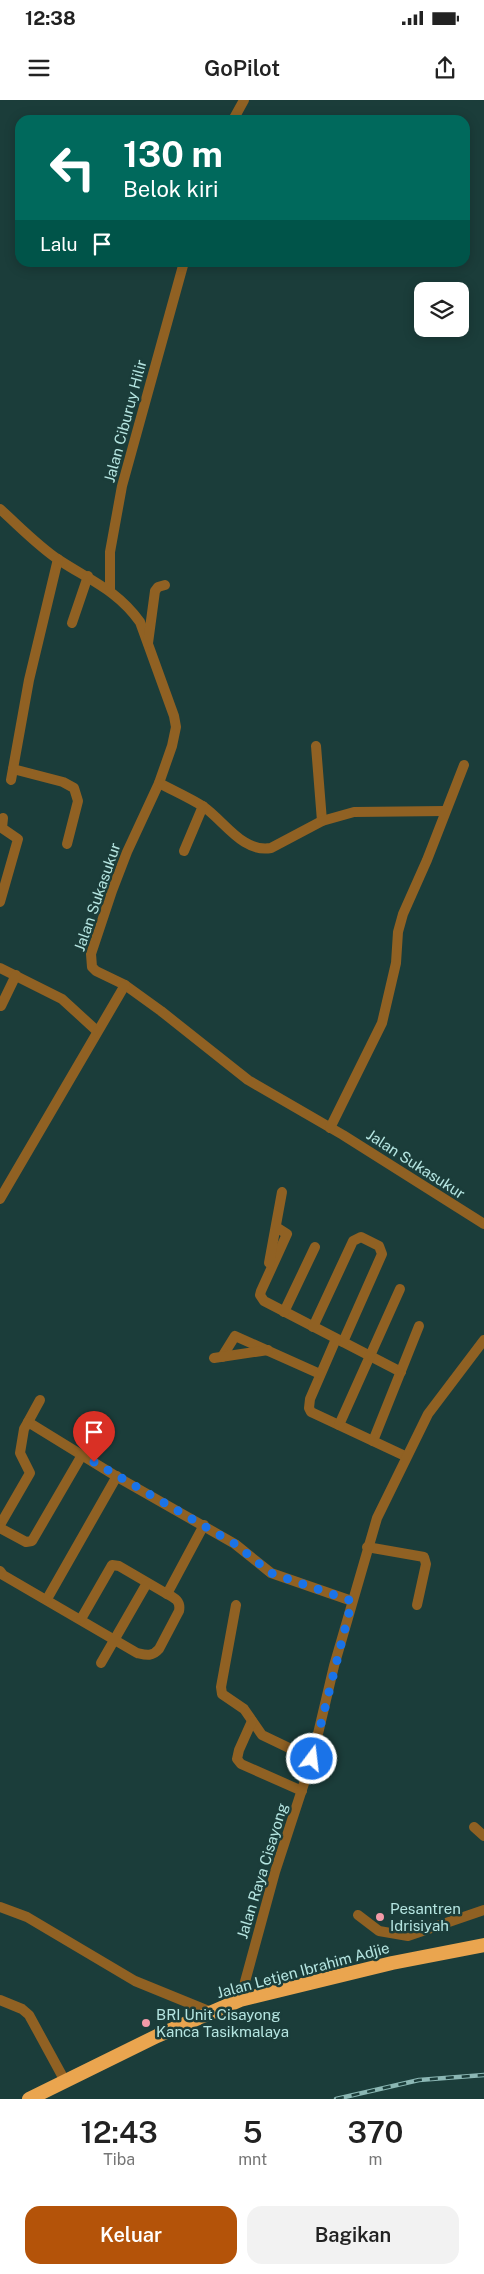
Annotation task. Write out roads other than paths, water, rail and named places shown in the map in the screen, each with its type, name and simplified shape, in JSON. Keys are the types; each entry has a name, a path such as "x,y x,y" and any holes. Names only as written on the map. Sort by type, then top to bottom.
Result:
{"highway":[{"name":"Jalan Letjen Ibrahim Adjie","path":"29,2099 240,2000 392,1963 484,1945"}],"street":[{"path":"236,115 244,100"},
{"name":"Jalan Ciburuy Hilir","path":"110,590 110,552 122,486 183,267"},
{"name":"Jalan Sukasukur","path":"0,509 58,559 110,590 131,610 140,622 176,727 159,783 127,852 91,954 90,961 96,971 125,985 248,1080 330,1128 484,1224"},
{"path":"12,780 29,680 58,559"},
{"path":"72,623 88,576"},
{"path":"148,644 155,592 158,587 165,585"},
{"path":"316,746 322,821"},
{"path":"330,1128 382,1023 396,963 398,932 403,914 427,860 464,765"},
{"path":"13,769 64,782 74,788 78,801 67,844"},
{"path":"159,783 203,806 241,839 253,847 262,849 271,848 322,821 369,810 445,811"},
{"path":"184,851 203,806"},
{"path":"0,902 18,839 2,828 3,818"},
{"path":"0,968 62,999 98,1031"},
{"path":"1,1006 16,976"},
{"path":"0,1199 125,985"},
{"path":"282,1192 276,1227 286,1234 260,1295 284,1312 401,1372"},
{"path":"313,1327 353,1241 358,1236 379,1246 382,1254 320,1374 309,1408 311,1412 406,1456"},
{"path":"284,1312 316,1247"},
{"path":"339,1425 400,1289"},
{"path":"373,1441 419,1326"},
{"path":"269,1350 218,1357 235,1336 269,1350 320,1374"},
{"name":"Jalan Raya Cisayong","path":"240,2000 259,1927 312,1759 352,1601 377,1518 428,1414 484,1340"},
{"path":"40,1400 22,1437 20,1453 30,1473 0,1526 26,1542 32,1541 82,1455"},
{"path":"28,1422 235,1544 271,1573 352,1601"},
{"path":"47,1599 117,1476"},
{"path":"167,1594 204,1525"},
{"path":"367,1547 424,1557 426,1564 417,1605"},
{"path":"0,1571 3,1575 137,1653 147,1656 154,1654 179,1611 180,1606 177,1599 119,1566 112,1565 81,1619"},
{"path":"101,1663 147,1583"},
{"path":"236,1605 221,1691 224,1697 244,1709 262,1735 312,1759"},
{"path":"252,1721 238,1750 237,1759 241,1764 302,1791"},
{"path":"474,1827 484,1836"},
{"path":"0,1907 27,1917 135,1980 211,2012"},
{"path":"358,1915 379,1931 408,1936 484,1910"},
{"path":"0,2000 22,2009 28,2015 65,2081"}],"railway":[{"path":"336,2099 419,2080 484,2075"}],"place":[{"name":"Pesantren Idrisiyah","path":"380,1917"},
{"name":"BRI Unit Cisayong Kanca Tasikmalaya","path":"146,2023"}]}
